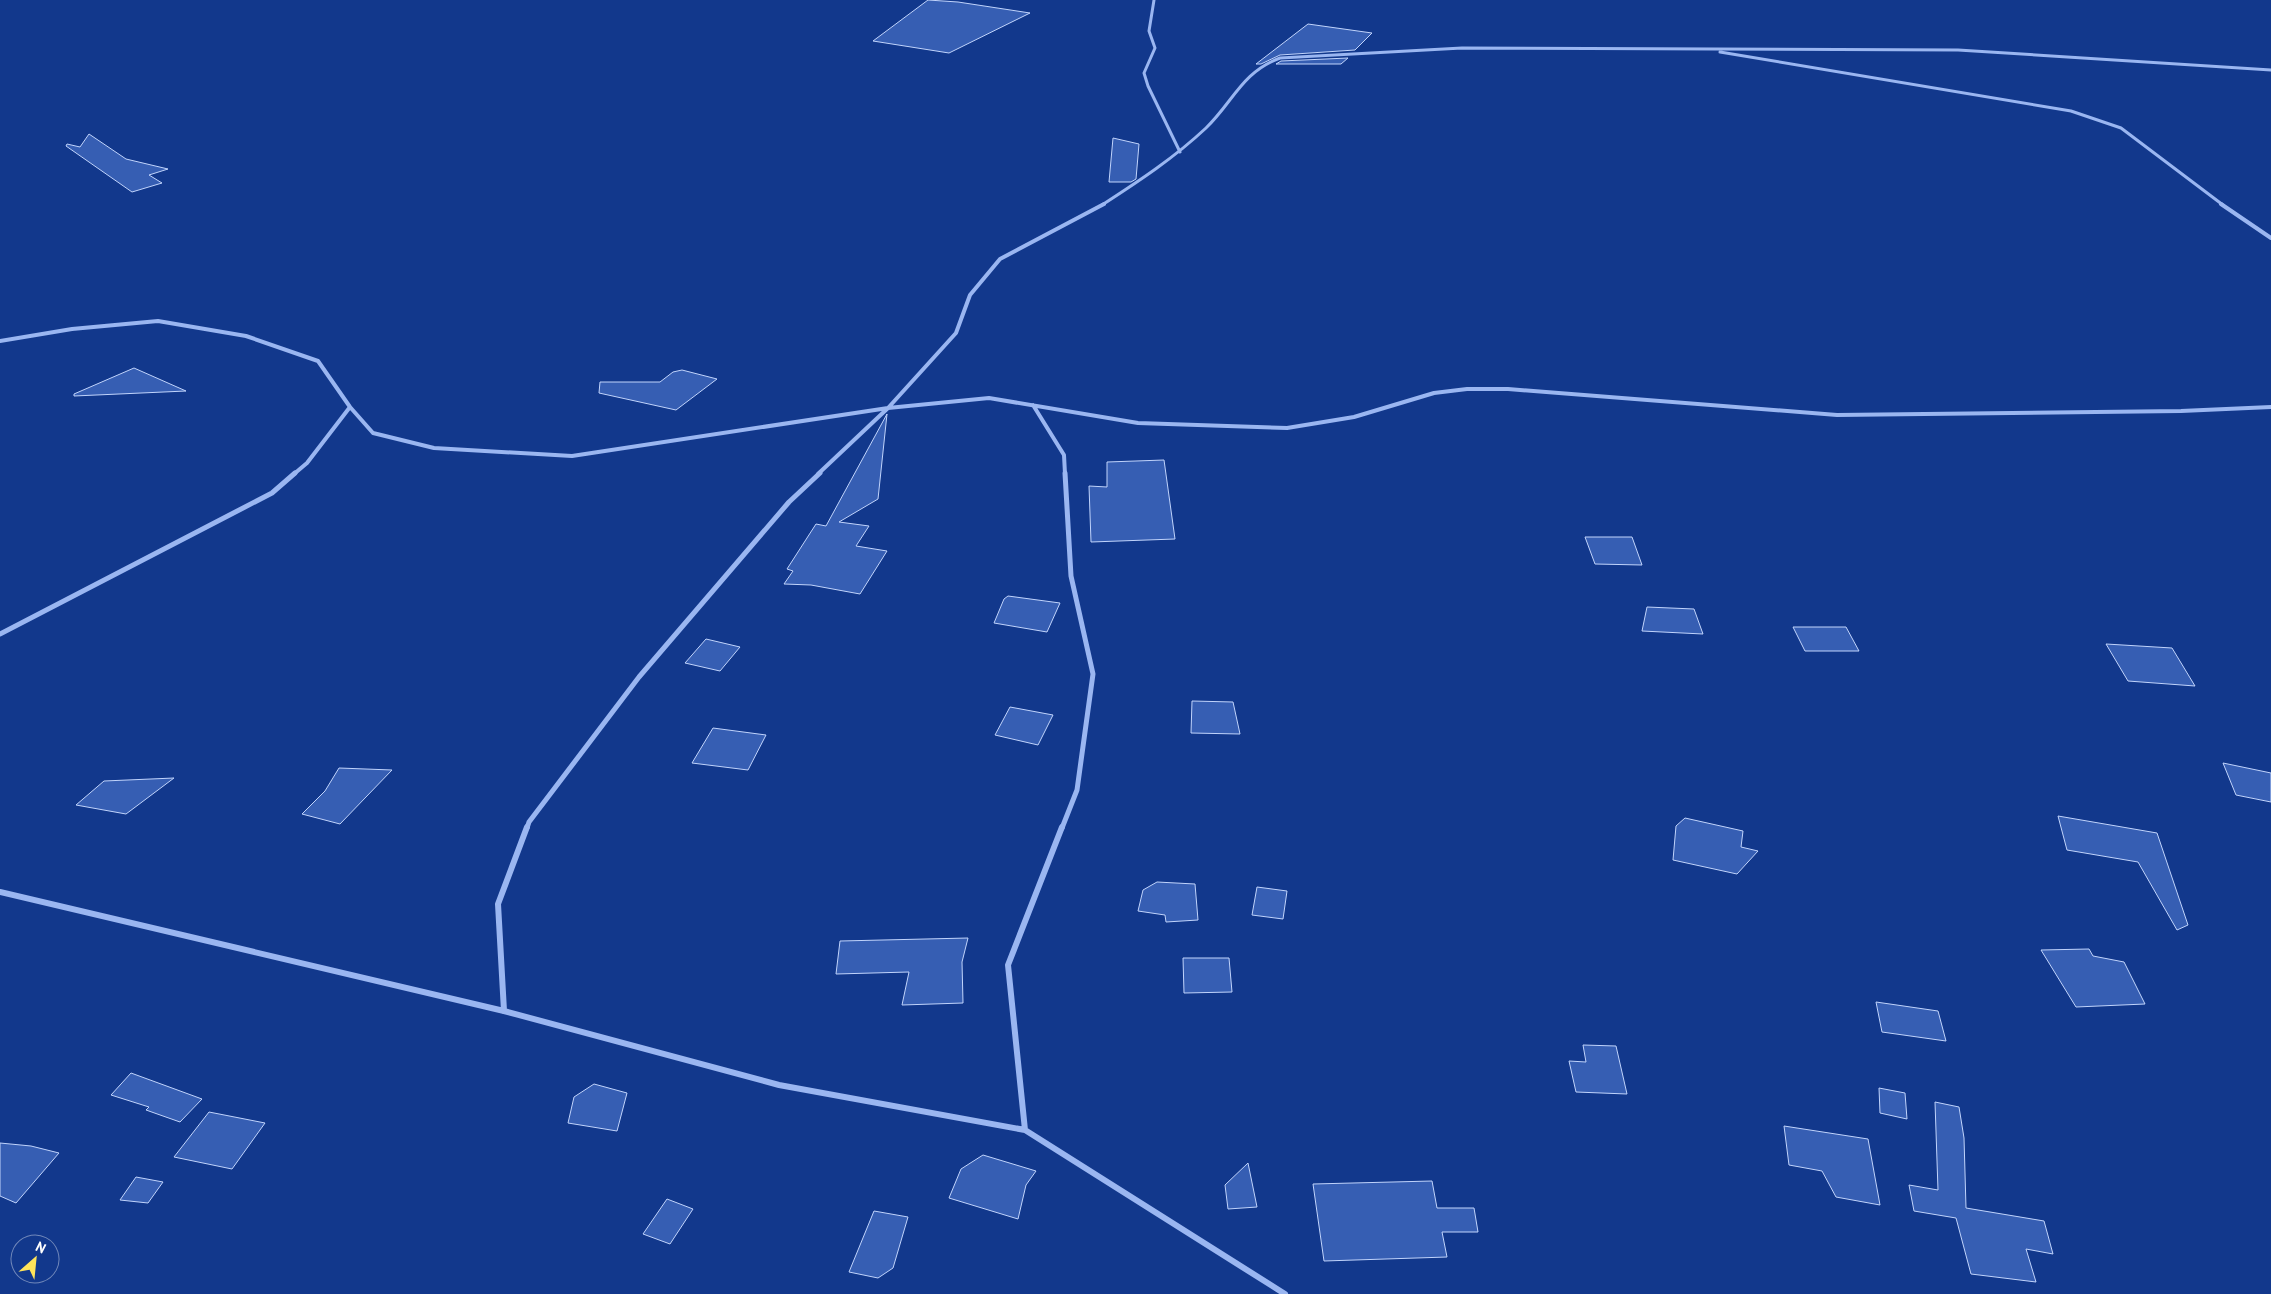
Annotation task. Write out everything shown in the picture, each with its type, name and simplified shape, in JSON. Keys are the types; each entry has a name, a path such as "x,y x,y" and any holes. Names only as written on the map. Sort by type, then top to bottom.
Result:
{"street":[{"path":"1154,0 1149,31 1155,48 1151,61 1144,73 1148,86 1180,152"},
{"path":"504,1011 498,904 529,822 639,677 789,502 888,408 956,333 970,295 1000,259 1021,246 1101,206 1180,152 1209,125 1240,85 1264,64 1280,58 1462,48 1958,50 2271,70"},
{"path":"1705,50 1986,95 2071,111 2121,128 2232,212 2271,238"},
{"path":"0,341 72,329 158,322 246,336 318,361 350,407 373,433 434,448 572,456 888,408 989,398 1138,423 1287,428 1354,417 1434,393 1467,389 1508,389 1837,415 2181,411 2271,407"},
{"path":"1025,1130 1008,965 1077,790 1093,674 1071,576 1064,455 1033,405"},
{"path":"0,634 272,493 307,464 350,407"},
{"path":"0,892 504,1011 778,1086 1025,1130 1285,1294"}],"building":[{"path":"928,0 958,2 1030,13 949,53 873,41"},
{"path":"1308,24 1372,33 1355,50 1280,55 1261,64 1256,64"},
{"path":"1348,58 1341,64 1276,64 1281,61"},
{"path":"89,134 126,159 168,169 149,175 162,183 132,192 66,146 67,144 80,147"},
{"path":"1113,138 1139,144 1136,179 1131,182 1109,182"},
{"path":"134,368 186,391 74,396 74,394"},
{"path":"682,370 717,379 676,410 599,393 600,382 660,382 673,372"},
{"path":"887,414 878,499 839,522 869,526 856,546 887,551 860,594 811,585 784,584 793,571 787,569 816,524 826,526"},
{"path":"1164,460 1175,539 1091,542 1089,486 1107,487 1107,462"},
{"path":"1585,537 1632,537 1642,565 1595,564"},
{"path":"1008,596 1060,603 1047,632 994,623 1004,599"},
{"path":"1647,607 1694,609 1703,634 1642,631"},
{"path":"1793,627 1846,627 1859,651 1805,651"},
{"path":"706,639 740,647 720,671 685,663"},
{"path":"2106,644 2172,648 2195,686 2128,681"},
{"path":"1192,701 1233,702 1240,734 1191,733"},
{"path":"1010,707 1053,715 1038,745 995,735"},
{"path":"713,728 766,735 748,770 692,763"},
{"path":"2223,763 2271,773 2271,802 2236,795"},
{"path":"339,768 392,770 340,824 302,814 325,791"},
{"path":"174,778 126,814 76,805 104,781"},
{"path":"2058,816 2157,833 2188,925 2177,930 2138,862 2067,850"},
{"path":"1685,818 1743,831 1741,847 1758,851 1737,874 1673,860 1676,826"},
{"path":"1157,882 1195,884 1198,920 1166,922 1165,915 1138,911 1143,890"},
{"path":"1257,887 1287,891 1283,919 1252,915"},
{"path":"968,938 962,962 963,1003 902,1005 909,972 836,974 840,941"},
{"path":"2089,949 2093,956 2124,962 2145,1004 2076,1007 2041,950"},
{"path":"1183,958 1229,958 1232,992 1184,993"},
{"path":"1876,1002 1938,1011 1946,1041 1882,1032"},
{"path":"1583,1045 1616,1046 1627,1094 1576,1092 1569,1061 1586,1062"},
{"path":"131,1073 202,1099 180,1122 146,1110 149,1107 111,1095"},
{"path":"594,1084 627,1093 617,1131 568,1123 574,1097"},
{"path":"1879,1088 1905,1093 1907,1119 1880,1113"},
{"path":"1935,1102 1959,1107 1964,1138 1966,1208 2044,1221 2053,1254 2026,1249 2036,1282 1971,1274 1956,1218 1914,1211 1909,1185 1938,1190"},
{"path":"209,1112 265,1123 232,1169 174,1157"},
{"path":"1784,1126 1868,1139 1880,1205 1836,1197 1822,1171 1789,1165"},
{"path":"0,1143 31,1146 59,1153 16,1203 0,1196"},
{"path":"983,1155 1036,1171 1026,1185 1018,1219 949,1198 961,1169"},
{"path":"1248,1163 1257,1207 1228,1209 1225,1185"},
{"path":"136,1177 163,1182 148,1203 120,1200"},
{"path":"1432,1181 1437,1208 1474,1208 1478,1232 1442,1232 1447,1257 1324,1261 1313,1184"},
{"path":"667,1199 693,1209 670,1244 643,1234"},
{"path":"874,1211 908,1217 893,1268 878,1278 849,1272"}]}
